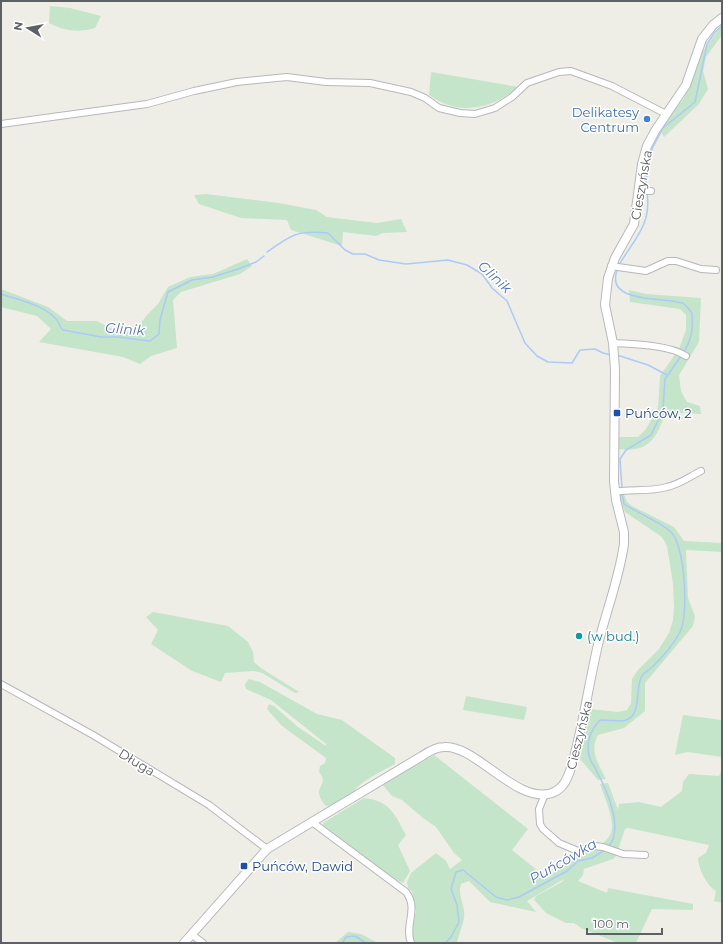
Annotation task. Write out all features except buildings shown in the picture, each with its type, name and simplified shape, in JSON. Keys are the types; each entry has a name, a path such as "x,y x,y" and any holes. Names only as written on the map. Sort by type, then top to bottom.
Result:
{"street":[{"name":"Cieszyńska","path":"545,794 560,788 568,778 572,767 584,716 598,643 621,560 624,532 616,491 613,450 615,368 613,343 605,305 608,278 616,267 634,224 645,191 642,164 647,146 666,114 686,85 702,39 713,25 722,18"},
{"path":"1,124 147,104 194,91 237,82 287,77 326,82 370,83 411,92 425,98 439,108 460,113 475,114 495,108 512,97 527,83 559,72 571,71 612,86 666,114"},
{"path":"616,267 646,271 668,261 676,261 701,269 716,270"},
{"path":"613,343 634,344 683,354"},
{"path":"616,491 651,490 668,487 683,482 701,471"},
{"name":"Długa","path":"1,684 87,732 209,805 267,849"},
{"path":"184,943 267,849 422,756 444,747 459,749 526,791 545,794 538,815 540,824 543,829 570,849 578,851 596,846 623,854 645,855"},
{"path":"312,822 406,892 412,908 408,931 411,943"},
{"path":"191,934 203,943"}],"green space":[{"path":"50,6 70,8 101,16 95,28 89,30 78,31 60,28 49,23"},
{"path":"722,25 722,35 706,57 703,71 708,89 699,104 664,137 660,130 667,118 683,100 701,54"},
{"path":"431,72 518,87 508,95 486,105 475,108 451,106 440,102 429,95"},
{"path":"206,194 279,203 316,210 327,217 377,223 401,219 407,232 383,233 376,236 343,232 342,246 291,230 287,220 241,218 199,204 194,195"},
{"path":"247,259 252,266 240,274 181,292 173,300 177,348 151,356 140,364 123,357 39,342 51,329 37,316 1,307 1,289 48,307 67,321 97,321 118,332 135,331 147,315 158,304 168,287 190,277 213,274"},
{"path":"629,290 646,294 701,298 699,342 679,375 681,391 687,402 700,406 701,414 666,412 655,437 644,446 629,450 618,449 618,437 638,437 646,429 658,408 660,376 679,349 686,330 686,315 680,309 630,302"},
{"path":"624,494 627,502 632,506 674,527 684,541 722,543 722,552 686,550 688,598 695,616 693,626 645,683 645,711 624,728 598,735 594,747 596,758 606,779 598,780 580,759 590,709 618,712 627,710 631,703 632,679 638,670 659,649 669,633 673,620 673,584 667,546 662,537 625,512 619,495"},
{"path":"153,612 228,626 248,642 253,652 254,662 299,692 295,693 262,673 254,671 225,673 221,682 192,671 151,644 158,630 146,617"},
{"path":"249,679 260,682 317,714 342,720 395,758 395,764 366,781 356,788 354,792 333,805 326,806 319,794 323,779 319,772 320,766 325,763 326,758 282,726 267,709 269,704 274,706 298,727 326,746 326,744 271,700 246,689 245,684"},
{"path":"466,696 527,707 524,720 463,710"},
{"path":"683,715 722,720 722,757 688,752 675,755"},
{"path":"434,755 528,829 512,850 543,875 549,877 569,860 599,846 608,838 611,832 612,821 600,784 608,783 618,810 619,804 639,802 661,807 682,791 683,782 689,774 719,776 722,769 722,903 714,901 716,891 706,881 698,862 698,858 706,853 709,845 628,828 625,829 616,856 613,859 584,869 583,875 578,881 607,893 608,888 693,904 693,910 652,909 636,943 618,943 581,928 574,923 566,923 546,913 534,900 536,896 562,882 564,879 527,901 536,912 490,902 469,881 461,884 460,892 464,909 464,918 457,942 414,943 411,932 416,912 412,891 408,888 407,882 411,873 436,853 446,861 450,869 462,860 454,853 436,827 402,800 392,796 382,784"},
{"path":"364,798 386,805 398,820 406,835 398,845 410,871 403,883 389,877 325,828 323,823"},
{"path":"348,932 361,934 378,943 335,943"}],"waterway":[{"name":"Puńcówka","path":"646,188 648,161 652,149 663,128 695,102 707,44 715,32 722,26"},
{"name":"Puńcówka","path":"619,265 636,239 644,223 648,204 647,192"},
{"name":"Glinik","path":"267,252 282,241 295,235 317,232 328,233 345,250 353,254 365,254 379,260 406,264 448,260 467,265 482,274 492,288 507,301 525,343 537,356 548,362 572,363 580,350 595,349 611,355"},
{"name":"Glinik","path":"1,294 30,303 50,313 63,330 101,337 117,337 150,341 159,334 160,320 168,292 192,280 213,277 238,269 256,262 264,256"},
{"name":"Puńcówka","path":"618,268 615,280 619,288 626,293 637,297 682,303 692,313 691,334 683,353"},
{"name":"Glinik","path":"617,355 648,365 667,375"},
{"name":"Puńcówka","path":"622,489 620,459 626,450 651,435 663,410 665,379 681,356"},
{"name":"Puńcówka","path":"608,847 613,840 615,830 614,820 609,798 590,759 588,748 589,738 596,724 600,720 621,721 628,719 633,715 636,709 642,676 667,651 680,632 683,623 685,596 680,551 676,539 667,529 624,504 622,493"},
{"name":"Puńcówka","path":"445,943 451,937 459,922 457,905 451,889 456,872 463,870 496,897 507,900 519,897 567,871 578,861 592,858 605,850"},
{"name":"Puńcówka","path":"342,943 346,937 355,936 366,943"}],"place":[{"name":"Delikatesy Centrum","path":"647,119"},
{"name":"Puńców, 2","path":"617,413"},
{"name":"(w bud.)","path":"579,636"},
{"name":"Puńców, Dawid","path":"244,866"}]}
